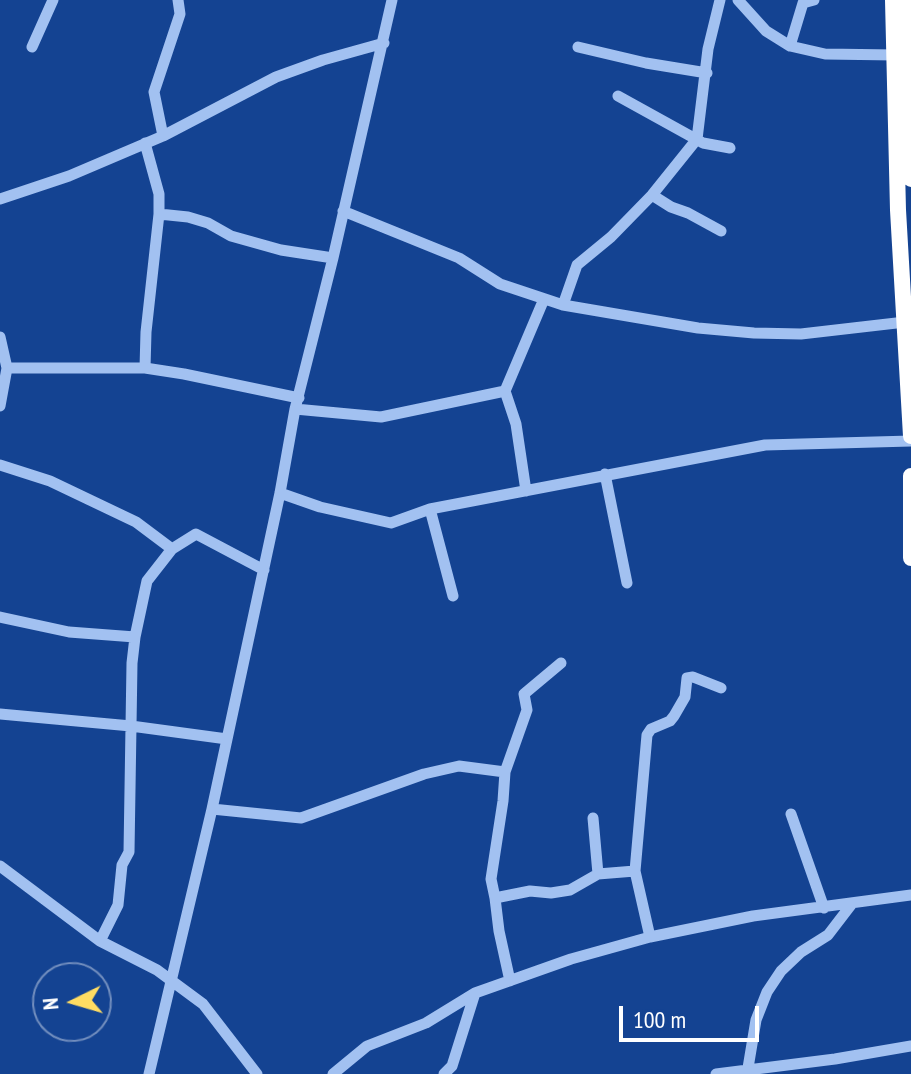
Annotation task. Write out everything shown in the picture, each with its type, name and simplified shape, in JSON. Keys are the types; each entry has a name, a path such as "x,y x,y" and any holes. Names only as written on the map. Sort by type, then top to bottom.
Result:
{"highway":[{"path":"893,0 898,210 911,439"},
{"path":"905,0 911,179"},
{"path":"911,476 911,558"}],"street":[{"path":"32,47 53,0"},
{"path":"163,136 154,92 180,14 178,0"},
{"path":"149,1074 212,809 297,404 392,0"},
{"path":"563,305 577,265 611,237 652,195 697,139 708,49 720,0"},
{"path":"738,0 766,31 790,46 825,54 895,55"},
{"path":"790,46 803,3 814,0"},
{"path":"0,199 69,176 163,136 276,77 384,43"},
{"path":"578,47 707,73"},
{"path":"618,96 703,143 730,148"},
{"path":"145,143 159,194 145,368"},
{"path":"652,195 721,231"},
{"path":"343,211 459,258 500,284 563,305 698,328 754,333 801,334 905,322"},
{"path":"159,214 188,217 208,223 231,236 281,250 333,258"},
{"path":"526,491 516,424 505,391 544,299"},
{"path":"0,337 7,368 0,406"},
{"path":"7,368 145,368 184,374 297,404 381,417 505,391"},
{"path":"280,493 320,507 391,523 430,509 765,445 911,439"},
{"path":"0,465 50,481 136,522 172,549"},
{"path":"605,474 627,583"},
{"path":"430,509 453,596"},
{"path":"100,941 118,905 122,865 129,852 135,637 147,581 172,549 196,534 264,570"},
{"path":"0,617 69,632 135,637"},
{"path":"510,981 491,879 505,772 527,710 524,694 561,663"},
{"path":"650,937 635,871 647,735 651,729 674,716 685,697 687,678 693,677 721,688"},
{"path":"0,714 131,726 227,739"},
{"path":"212,809 301,818 424,774 459,766 505,772"},
{"path":"791,814 824,908"},
{"path":"593,818 598,874"},
{"path":"0,866 100,941 173,980 203,1004 257,1074"},
{"path":"495,898 530,891 551,893 570,890 598,874 635,871"},
{"path":"333,1074 367,1046 426,1023 475,993 571,959 650,937 753,916 911,895"},
{"path":"748,1072 756,1020 767,992 781,971 801,952 828,935 851,905"},
{"path":"444,1074 452,1066 475,993"},
{"path":"716,1074 748,1072 911,1046"}]}
